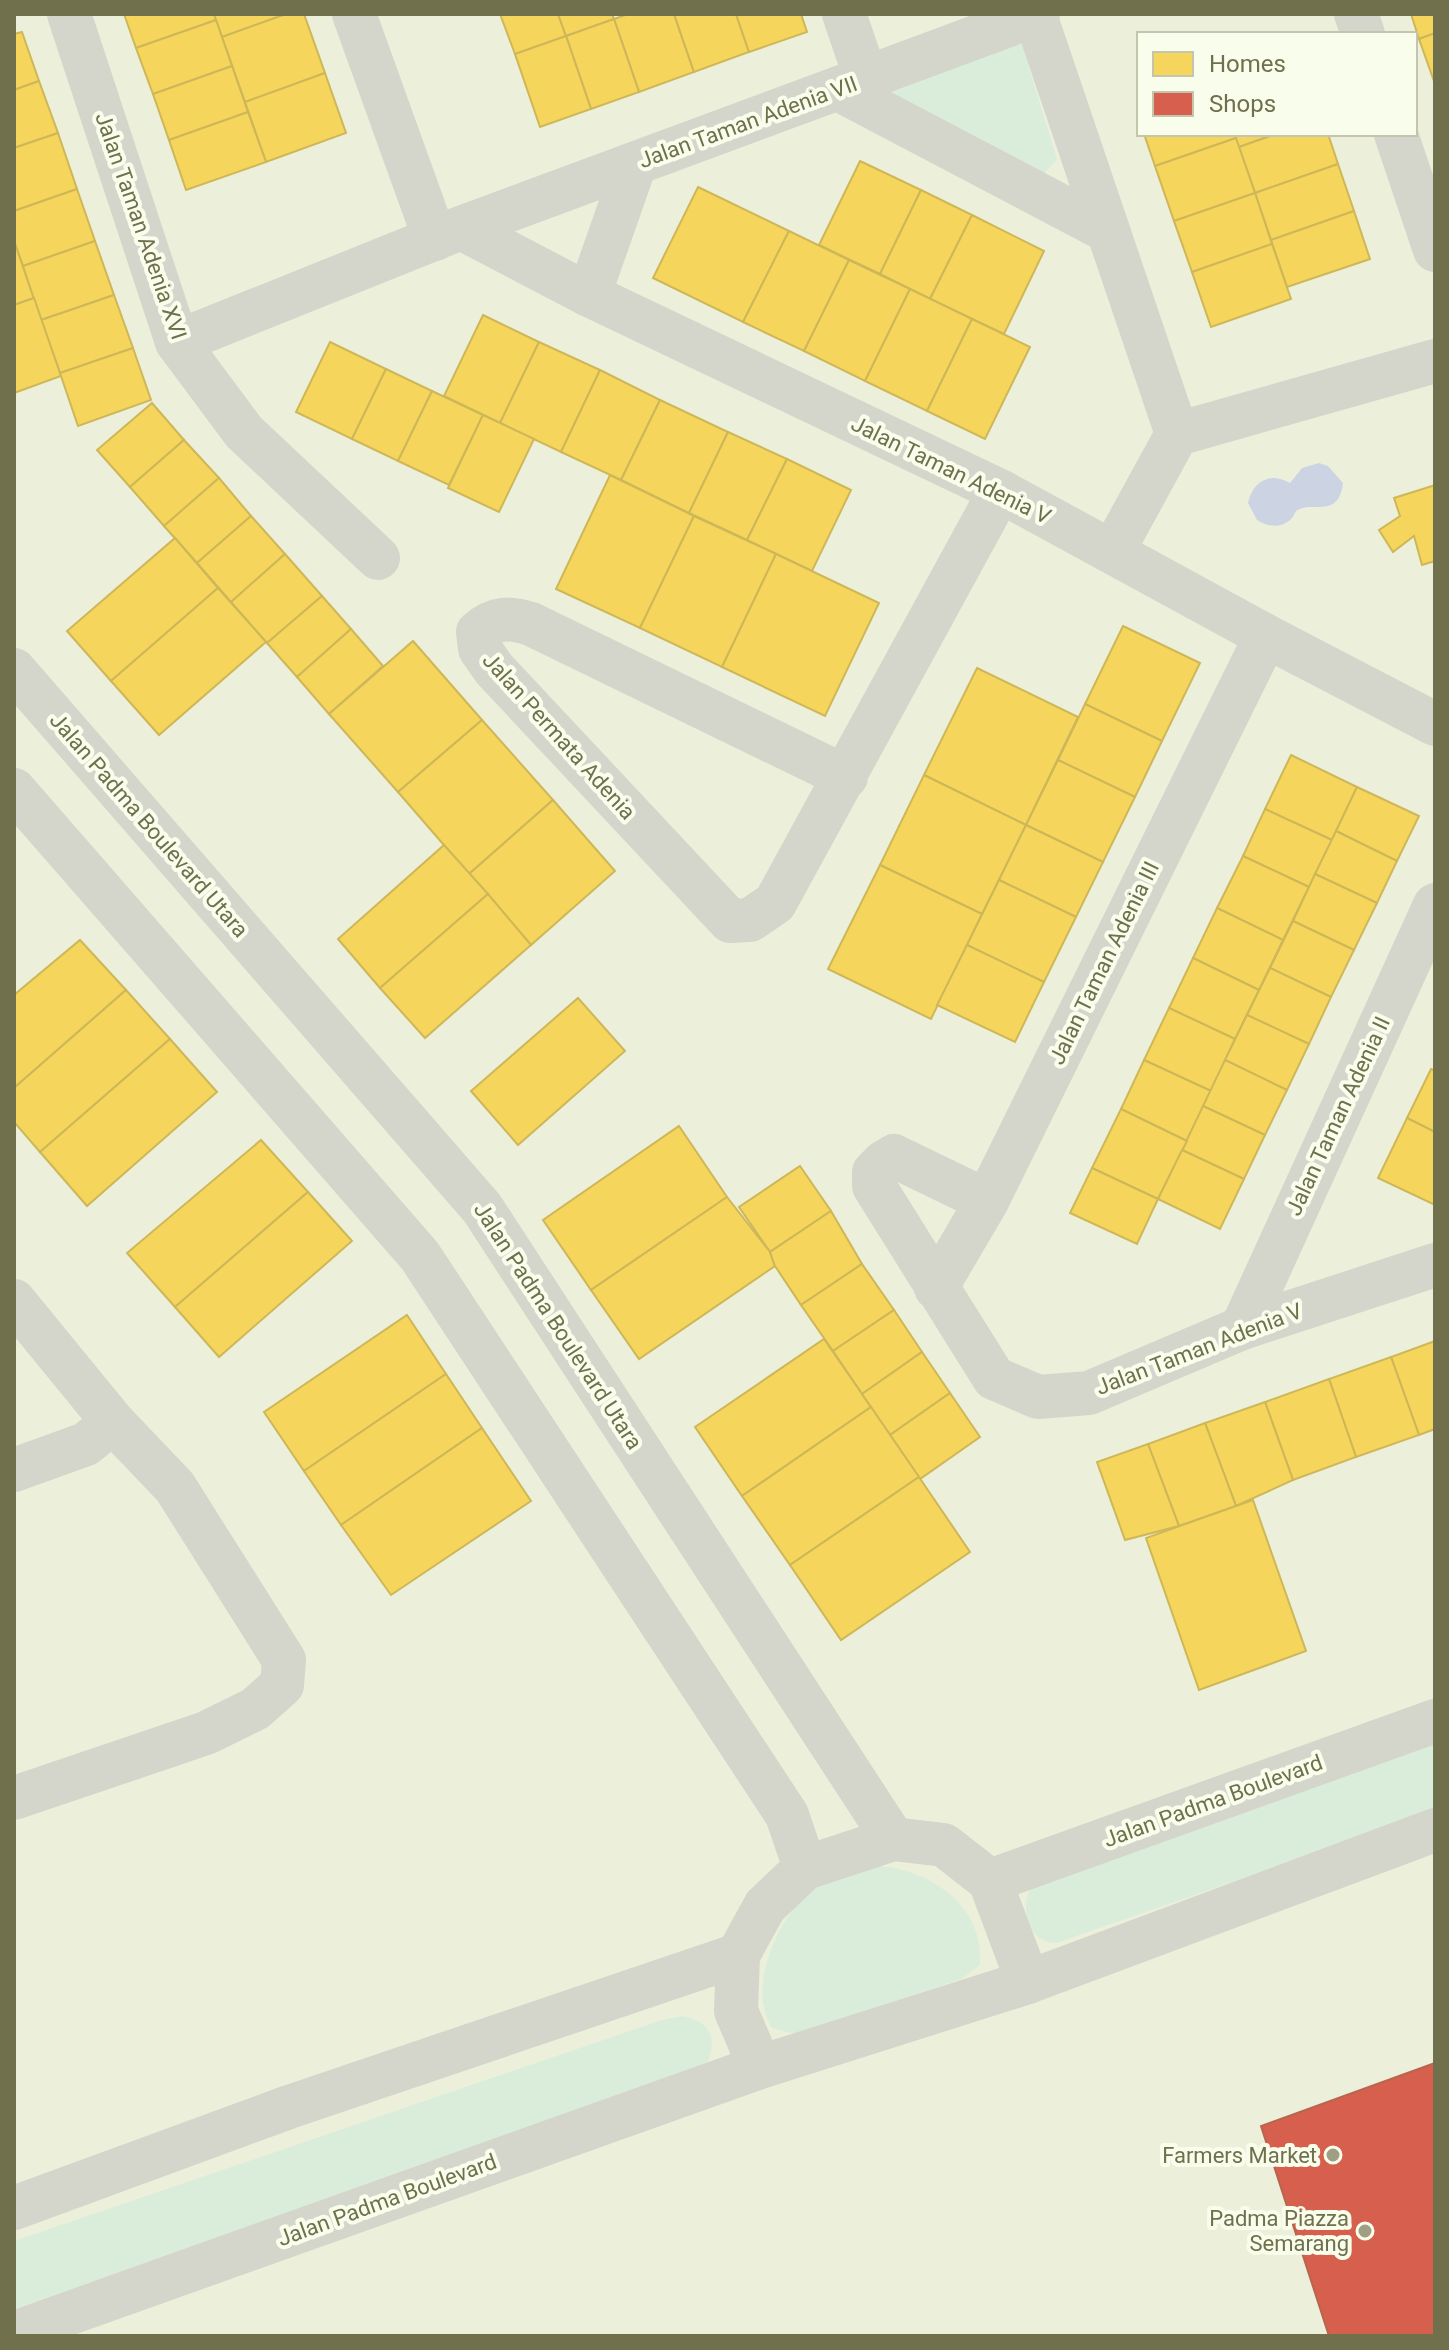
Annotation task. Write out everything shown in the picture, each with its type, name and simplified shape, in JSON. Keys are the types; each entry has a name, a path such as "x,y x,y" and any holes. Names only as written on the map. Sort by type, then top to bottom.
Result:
{"street":[{"name":"Jalan Taman Adenia XVI","path":"69,14 177,342 244,432 378,558"},
{"path":"354,14 448,234"},
{"path":"844,14 852,84 1108,231"},
{"name":"Jalan Taman Adenia VII","path":"177,342 448,234 1036,14 1177,434"},
{"path":"1397,136 1435,250"},
{"path":"589,295 635,164"},
{"name":"Jalan Taman Adenia V","path":"448,234 589,295 1000,491 1435,724"},
{"path":"1113,551 1177,434 1435,361"},
{"name":"Jalan Permata Adenia","path":"846,777 531,624 511,618 490,621 478,632 480,649 494,669 730,921 750,920 775,903 846,777 1000,491"},
{"name":"Jalan Taman Adenia III","path":"936,1288 987,1201 1266,636"},
{"name":"Jalan Padma Boulevard Utara","path":"14,670 482,1208 893,1839"},
{"path":"14,790 420,1256 787,1815 805,1868"},
{"name":"Jalan Taman Adenia II","path":"1242,1328 1435,905"},
{"name":"Jalan Taman Adenia V","path":"987,1201 894,1156 874,1172 874,1186 994,1378 1038,1397 1089,1393 1242,1328 1435,1265"},
{"path":"14,1301 113,1422 175,1487 284,1660 282,1685 255,1709 206,1733 14,1798"},
{"path":"14,1470 86,1444 113,1422"},
{"name":"Jalan Padma Boulevard","path":"990,1881 1435,1721"},
{"path":"760,2067 736,2011 738,1955 765,1906 805,1868 893,1839 944,1845 990,1881 1028,1982 1435,1830"},
{"path":"14,2208 289,2107 738,1955"},
{"name":"Jalan Padma Boulevard","path":"14,2333 760,2067 1028,1982"}],"shaded area":[{"path":"14,14 1435,14 1435,2336 14,2336"},
{"path":"1001,39 1022,45 1057,159 1042,176 893,106 891,85"},
{"path":"1435,1743 1435,1811 1057,1943 1039,1938 1029,1924 1026,1905 1031,1887"},
{"path":"879,1866 918,1875 951,1895 974,1926 980,1965 963,1978 950,1983 801,2032 790,2033 772,2028 765,2012 764,1973 778,1934 789,1916 801,1900 820,1884"},
{"path":"683,2016 705,2026 712,2044 708,2061 688,2075 14,2309 14,2241 662,2020"}],"water":[{"path":"1319,463 1328,466 1343,483 1337,501 1331,505 1300,509 1288,522 1279,525 1257,520 1248,503 1258,484 1269,478 1290,483 1302,468"}],"building: Homes":[{"path":"124,14 214,14 216,20 136,48"},
{"path":"214,14 286,14 222,37"},
{"path":"286,14 304,14 325,73 245,102 222,37"},
{"path":"500,14 558,14 566,36 515,54"},
{"path":"558,14 612,14 614,19 566,36"},
{"path":"628,14 674,14 694,72 639,92 614,19"},
{"path":"674,14 736,14 749,52 694,72"},
{"path":"736,14 801,14 807,32 749,52"},
{"path":"1411,14 1435,14 1435,33 1419,39"},
{"path":"614,19 639,92 591,109 566,36"},
{"path":"216,20 232,66 153,94 136,48"},
{"path":"22,32 39,81 14,90 14,34"},
{"path":"1435,33 1435,84 1419,39"},
{"path":"566,36 591,109 540,127 515,54"},
{"path":"232,66 248,112 169,140 153,94"},
{"path":"325,73 346,133 266,162 245,102"},
{"path":"39,81 58,133 14,148 14,90"},
{"path":"248,112 266,162 186,190 169,140"},
{"path":"58,133 77,189 14,211 14,148"},
{"path":"1145,136 1236,138 1155,166"},
{"path":"1235,136 1270,136 1239,147"},
{"path":"1270,136 1329,136 1338,164 1255,193 1239,147"},
{"path":"1236,138 1255,193 1174,221 1155,166"},
{"path":"860,161 921,190 880,274 819,245"},
{"path":"1338,164 1354,211 1271,240 1255,193"},
{"path":"698,187 789,231 743,322 653,278"},
{"path":"77,189 95,241 23,266 14,241 14,211"},
{"path":"921,190 972,215 930,299 880,274"},
{"path":"1255,193 1272,244 1192,272 1174,221"},
{"path":"1354,211 1370,259 1287,287 1271,240"},
{"path":"972,215 1044,251 1004,334 930,299"},
{"path":"789,231 849,260 804,351 743,322"},
{"path":"14,241 34,298 14,305"},
{"path":"95,241 114,295 41,320 23,266"},
{"path":"1272,244 1291,299 1211,327 1192,272"},
{"path":"849,260 910,289 865,381 804,351"},
{"path":"910,289 972,319 927,411 865,381"},
{"path":"114,295 133,348 60,373 41,320"},
{"path":"34,298 61,376 14,393 14,305"},
{"path":"483,315 539,342 500,423 444,396"},
{"path":"972,319 1030,347 985,439 927,411"},
{"path":"330,342 386,369 352,439 296,412"},
{"path":"539,342 600,370 561,452 500,423"},
{"path":"133,348 151,400 78,426 60,373"},
{"path":"386,369 432,391 398,461 352,439"},
{"path":"600,370 660,400 621,480 561,452"},
{"path":"432,391 483,415 449,485 398,461"},
{"path":"660,400 728,432 689,513 621,480"},
{"path":"152,403 184,440 130,487 97,450"},
{"path":"483,415 534,439 499,512 448,488"},
{"path":"728,432 787,459 747,540 689,513"},
{"path":"184,440 219,478 164,526 130,487"},
{"path":"787,459 851,490 812,571 747,540"},
{"path":"610,475 694,516 640,628 556,589"},
{"path":"219,478 251,516 197,563 164,526"},
{"path":"1435,485 1435,561 1422,565 1414,536 1393,552 1379,530 1400,516 1394,498"},
{"path":"251,516 285,554 231,602 197,563"},
{"path":"694,516 776,554 722,667 640,628"},
{"path":"175,538 218,588 111,681 67,631"},
{"path":"285,554 322,596 267,643 231,602"},
{"path":"776,554 879,603 825,716 722,667"},
{"path":"218,588 266,642 159,735 111,681"},
{"path":"322,596 351,629 297,677 267,643"},
{"path":"1123,626 1200,663 1162,741 1085,704"},
{"path":"351,629 383,666 329,714 297,677"},
{"path":"413,641 482,720 398,792 329,714"},
{"path":"977,668 1078,717 1026,825 924,775"},
{"path":"1085,704 1162,741 1135,797 1058,760"},
{"path":"482,720 553,800 469,874 398,792"},
{"path":"1291,755 1357,787 1332,840 1265,809"},
{"path":"1058,760 1135,797 1103,862 1026,825"},
{"path":"924,775 1026,825 982,914 880,865"},
{"path":"1357,787 1419,816 1397,861 1336,831"},
{"path":"553,800 615,871 531,945 469,874"},
{"path":"1265,809 1332,840 1309,887 1243,856"},
{"path":"1026,825 1103,862 1076,917 999,880"},
{"path":"1336,831 1397,861 1377,903 1315,874"},
{"path":"444,845 488,894 380,988 338,939"},
{"path":"1243,856 1309,887 1283,940 1217,908"},
{"path":"880,865 982,914 931,1019 828,969"},
{"path":"1315,874 1377,903 1354,950 1293,921"},
{"path":"999,880 1076,917 1044,982 967,945"},
{"path":"488,894 531,945 425,1038 380,988"},
{"path":"1217,908 1283,940 1259,990 1193,958"},
{"path":"1293,921 1354,950 1331,997 1270,968"},
{"path":"80,940 126,990 14,1088 14,995"},
{"path":"967,945 1044,982 1015,1042 937,1005"},
{"path":"1193,958 1259,990 1235,1039 1169,1008"},
{"path":"1270,968 1331,997 1309,1044 1247,1015"},
{"path":"126,990 170,1039 40,1152 14,1122 14,1088"},
{"path":"578,998 625,1051 518,1145 471,1091"},
{"path":"1169,1008 1235,1039 1211,1091 1144,1060"},
{"path":"1247,1015 1309,1044 1287,1090 1225,1060"},
{"path":"170,1039 217,1092 87,1206 40,1152"},
{"path":"1144,1060 1211,1091 1187,1141 1121,1109"},
{"path":"1225,1060 1287,1090 1265,1135 1203,1106"},
{"path":"1431,1069 1435,1071 1435,1132 1407,1118"},
{"path":"1203,1106 1265,1135 1244,1179 1182,1150"},
{"path":"1121,1109 1187,1141 1158,1199 1092,1168"},
{"path":"1407,1118 1435,1132 1435,1205 1378,1178"},
{"path":"679,1126 727,1197 591,1290 543,1220"},
{"path":"261,1140 308,1192 175,1307 127,1253"},
{"path":"1182,1150 1244,1179 1220,1229 1158,1199"},
{"path":"800,1166 831,1211 770,1252 739,1207"},
{"path":"1092,1168 1158,1199 1137,1244 1070,1213"},
{"path":"308,1192 352,1241 219,1357 175,1307"},
{"path":"727,1197 770,1252 775,1266 639,1359 591,1290"},
{"path":"831,1211 862,1264 801,1305 775,1266 770,1252"},
{"path":"862,1264 894,1310 833,1351 801,1305"},
{"path":"894,1310 922,1352 862,1394 833,1351"},
{"path":"407,1315 446,1374 304,1471 264,1412"},
{"path":"824,1339 871,1407 742,1496 695,1427"},
{"path":"1435,1341 1435,1429 1419,1435 1391,1357"},
{"path":"922,1352 950,1393 890,1435 862,1394"},
{"path":"1391,1357 1419,1435 1356,1457 1329,1379"},
{"path":"446,1374 482,1428 341,1525 304,1471"},
{"path":"1329,1379 1356,1457 1293,1480 1265,1402"},
{"path":"950,1393 980,1437 920,1479 890,1435"},
{"path":"1265,1402 1293,1480 1236,1506 1205,1423"},
{"path":"871,1407 919,1477 790,1565 742,1496"},
{"path":"1205,1423 1236,1506 1179,1526 1148,1444"},
{"path":"482,1428 531,1501 391,1595 341,1525"},
{"path":"1148,1444 1179,1526 1125,1540 1097,1462"},
{"path":"919,1477 970,1552 841,1640 790,1565"},
{"path":"1253,1500 1306,1651 1199,1690 1146,1538"}],"building: Shops":[{"name":"Padma Piazza Semarang","path":"1435,2063 1435,2336 1329,2336 1261,2126"}],"place":[{"name":"Farmers Market","path":"1333,2155"},
{"name":"Padma Piazza Semarang","path":"1365,2231"}]}
